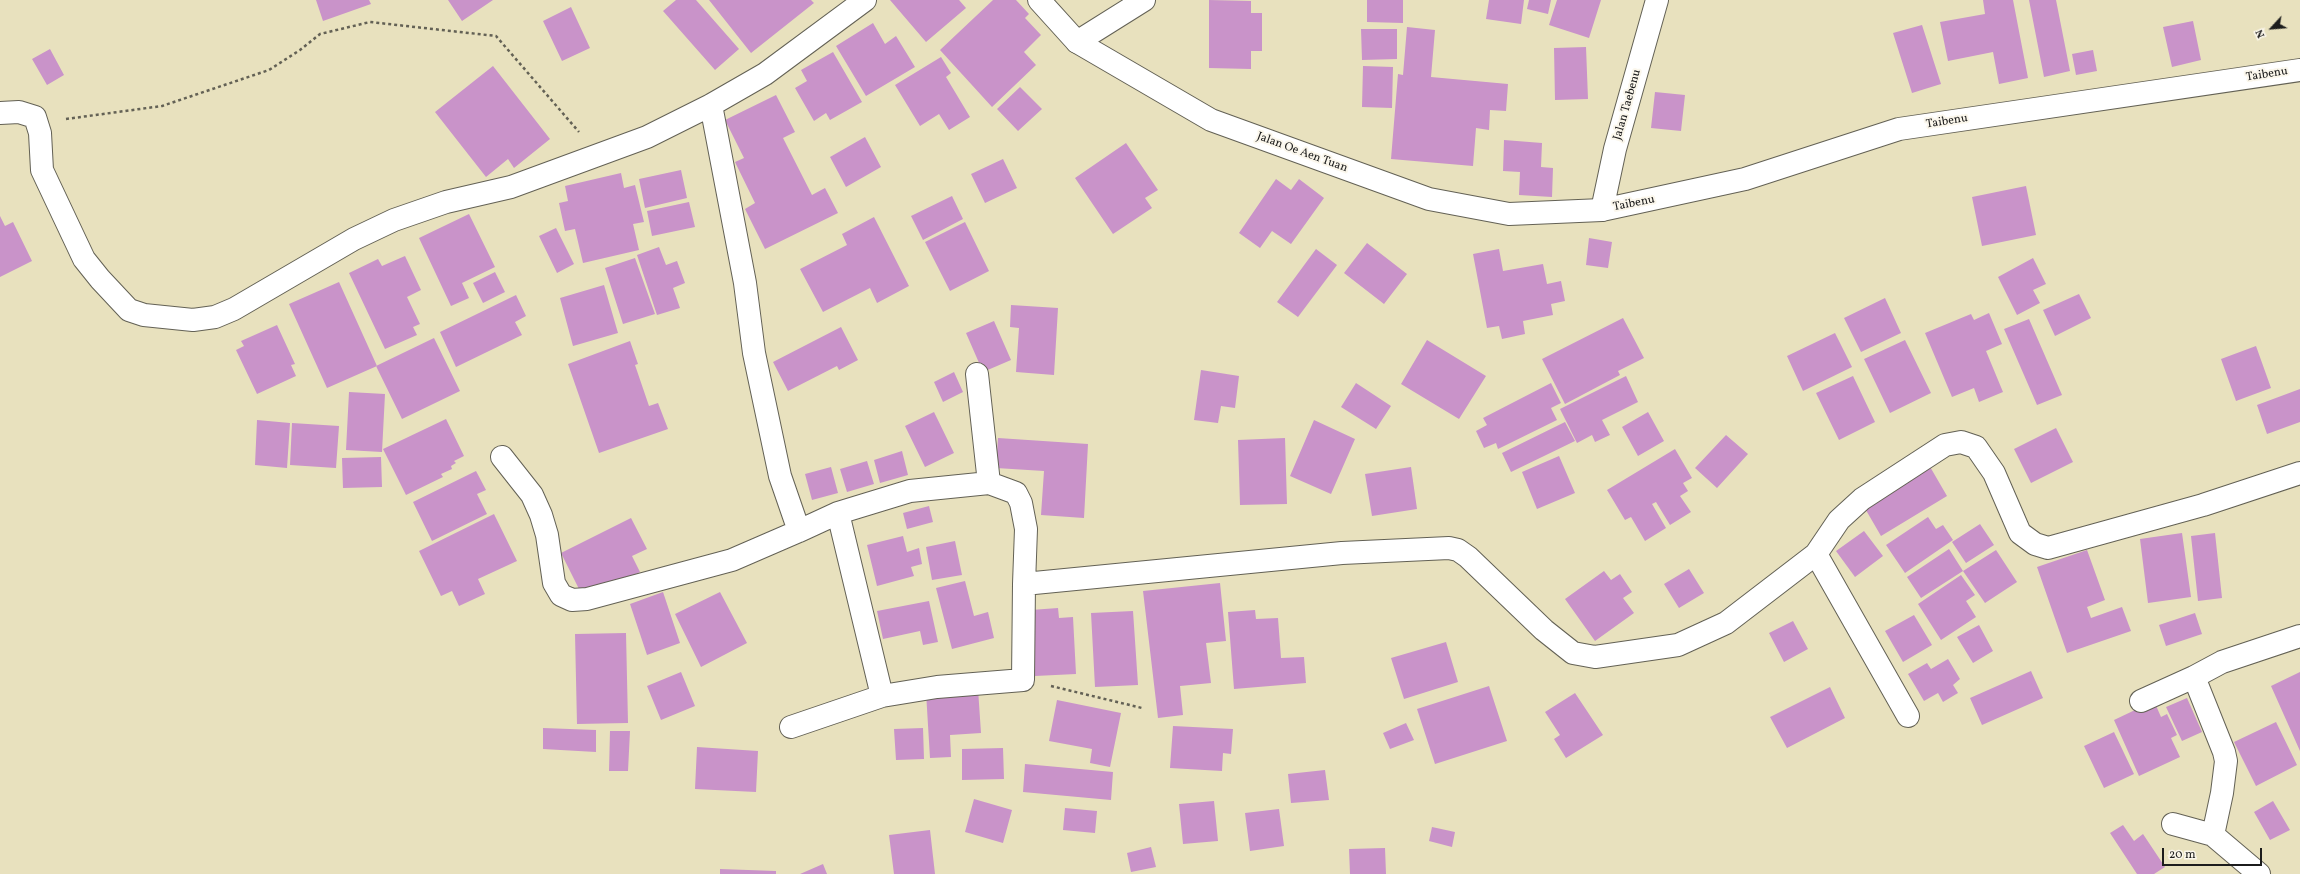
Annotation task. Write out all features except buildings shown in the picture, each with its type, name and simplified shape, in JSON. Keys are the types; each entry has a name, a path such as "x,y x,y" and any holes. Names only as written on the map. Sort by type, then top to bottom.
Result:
{"street":[{"path":"0,113 29,114 35,117 38,123 42,170 88,264 130,310 144,315 193,320 215,317 234,309 354,239 394,220 446,202 510,187 598,153 647,137 711,105 765,74 865,0"},
{"name":"Jalan Oe Aen Tuan","path":"1039,0 1077,42 1211,120 1429,199 1509,214 1602,210"},
{"path":"1077,42 1144,0"},
{"name":"Jalan Taebenu","path":"1602,210 1615,149 1657,0"},
{"name":"Taibenu","path":"1602,210 1745,180 1899,129 2300,70"},
{"path":"711,105 745,283 754,353 780,476 799,531"},
{"path":"977,374 989,483"},
{"path":"1024,584 1342,553 1449,548 1458,550 1468,557 1544,630 1573,653 1595,657 1678,645 1726,623 1816,554 1839,520 1862,499 1945,445 1961,442 1976,447 1994,473 2020,533 2035,544 2048,548 2203,505 2298,481"},
{"path":"502,457 532,495 547,535 554,583 560,594 572,600 587,599 732,560 838,513 910,491 989,483 1016,492 1021,503 1026,529 1024,584 1024,680 937,687 882,696 790,727"},
{"path":"838,513 882,696"},
{"path":"1816,554 1908,716"},
{"path":"2141,701 2222,662 2300,636"},
{"path":"2194,676 2224,752 2226,761 2222,793 2213,835"},
{"path":"2174,824 2213,835 2259,874"}],"path":[{"path":"38,123 162,106 269,70 300,50 320,34 370,22 496,36 598,153"},
{"path":"1024,680 1142,708"}]}
